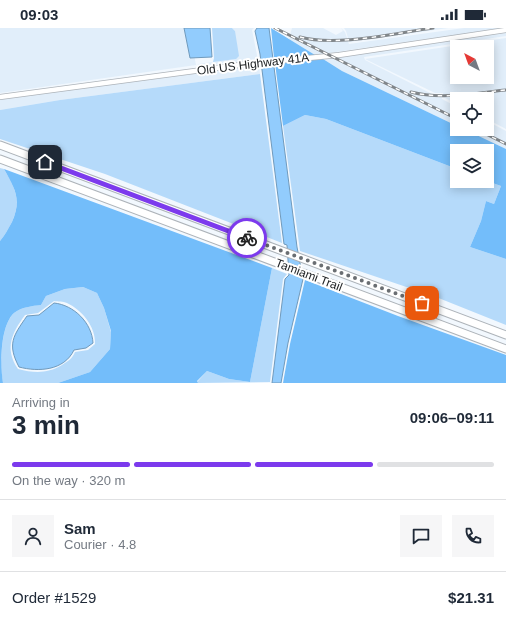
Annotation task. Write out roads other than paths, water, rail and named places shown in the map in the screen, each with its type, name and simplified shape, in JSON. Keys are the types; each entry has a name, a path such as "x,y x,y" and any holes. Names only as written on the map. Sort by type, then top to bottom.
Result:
{"main road":[{"name":"Tamiami Trail","path":"0,145 506,335"},
{"name":"Tamiami Trail","path":"0,159 506,349"}],"street":[{"name":"Old US Highway 41A","path":"0,97 258,63 339,55 506,30"},
{"path":"432,321 436,309"}],"railway":[{"path":"275,28 450,116"},
{"path":"300,37 314,40 348,40 433,28"},
{"path":"411,92 446,96 506,90"},
{"path":"490,136 506,144"}]}
